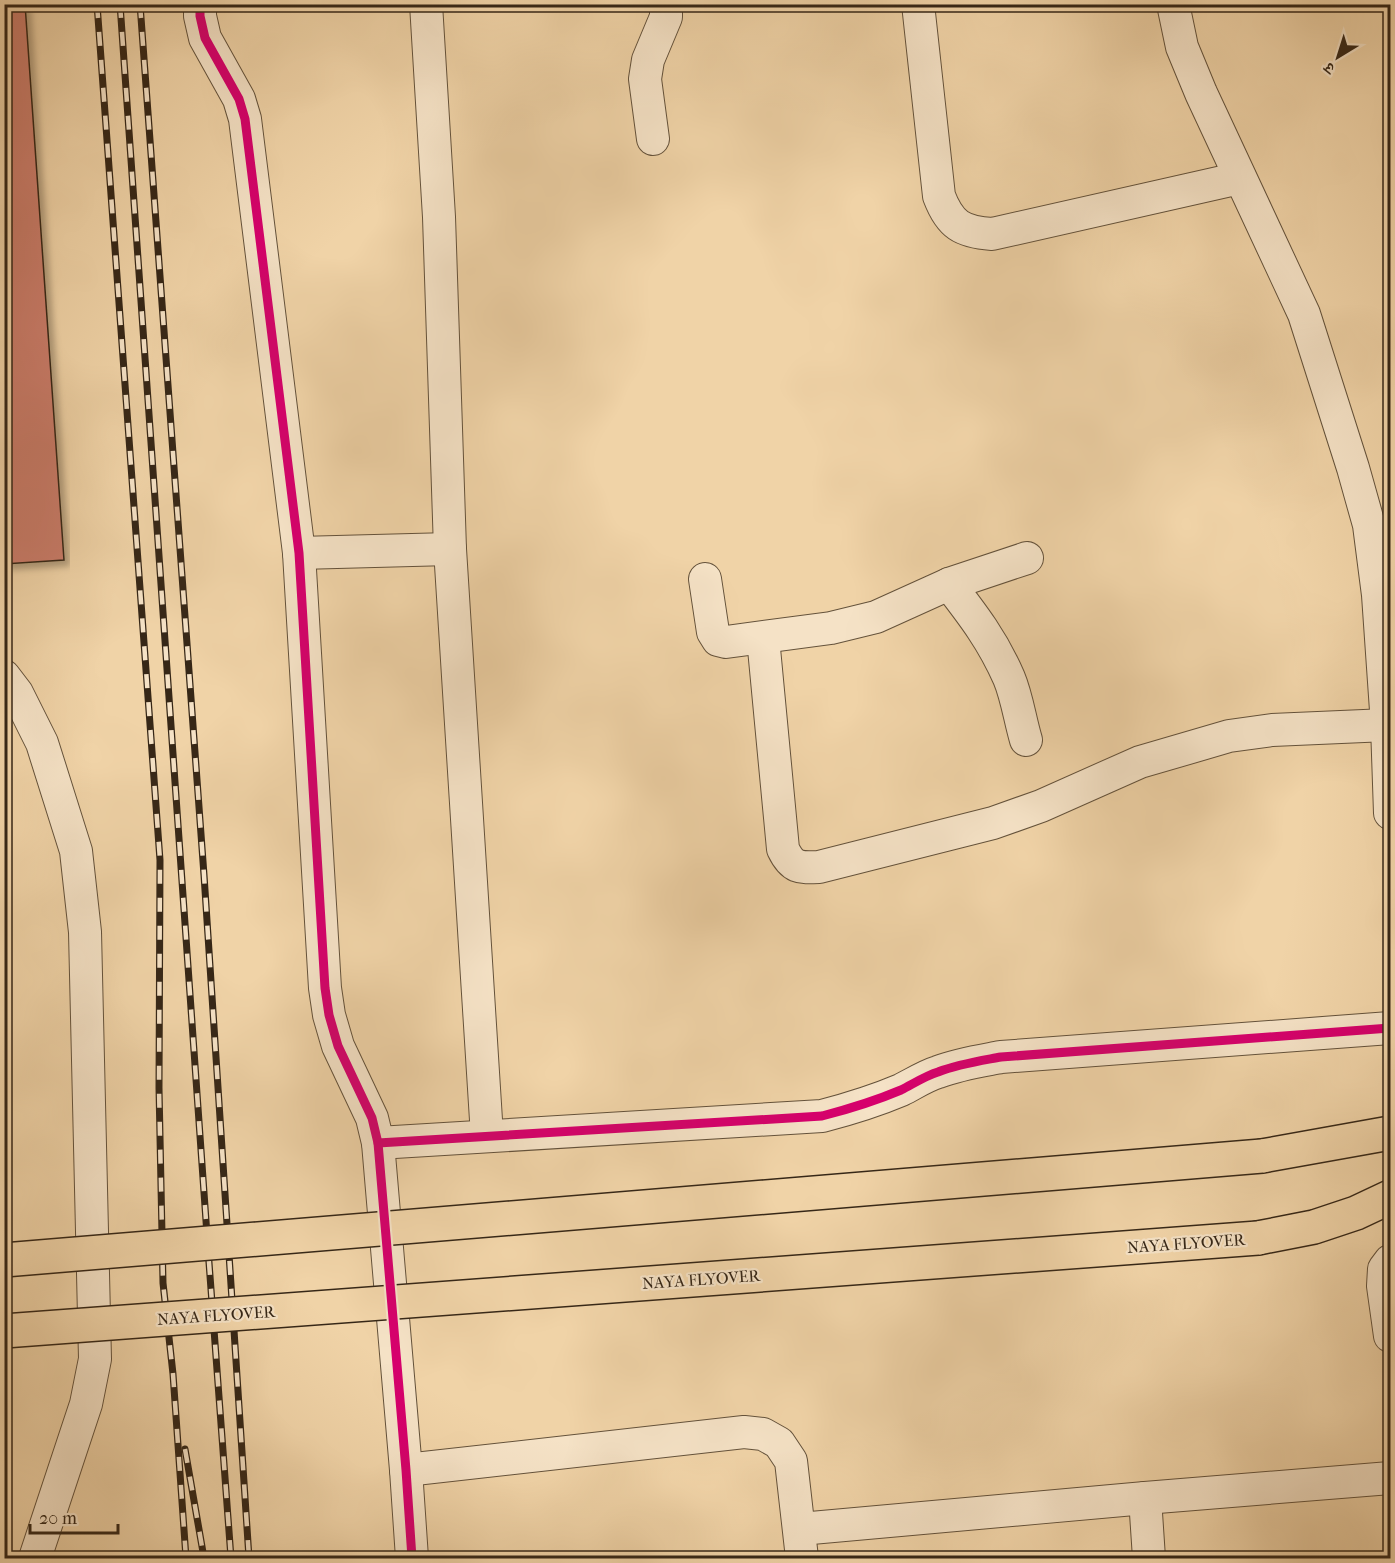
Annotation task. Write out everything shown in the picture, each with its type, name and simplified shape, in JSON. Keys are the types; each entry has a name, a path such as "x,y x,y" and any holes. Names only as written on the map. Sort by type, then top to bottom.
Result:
{"main road":[{"path":"4,1260 1262,1156 1390,1133"},
{"name":"NAYA FLYOVER","path":"4,1331 1258,1238 1314,1227 1356,1213 1390,1197"}],"street":[{"path":"200,4 205,38 228,76 245,119 299,553 329,1015 338,1046 372,1118 378,1143 412,1558"},
{"path":"426,4 439,217 450,549 487,1136"},
{"path":"652,140 645,79 648,60 666,17 666,4"},
{"path":"918,4 939,196 946,213 959,226 974,233 992,234 1240,178"},
{"path":"1173,4 1182,47 1201,93 1304,314 1369,525 1378,596 1387,725 1390,813"},
{"path":"299,553 450,549"},
{"path":"705,579 714,632 718,640 726,642 831,628 876,617 949,584 1027,558"},
{"path":"949,584 982,626 1001,661 1010,680 1026,740"},
{"path":"763,638 783,849 789,861 795,866 804,868 819,867 993,823 1041,806 1140,762 1229,736 1272,730 1387,725"},
{"path":"4,676 17,693 42,743 76,851 85,932 95,1359 86,1404 35,1558"},
{"path":"378,1143 822,1116 877,1100 935,1073 959,1065 1001,1057 1390,1028"},
{"path":"1390,1261 1384,1269 1383,1286 1390,1336"},
{"path":"406,1470 744,1432 763,1434 779,1443 791,1461 801,1544 1145,1498 1390,1478"},
{"path":"1145,1498 1149,1558"}],"building":[{"path":"4,4 25,4 64,560 4,564"}],"railway":[{"path":"97,4 160,860 159,1088 163,1283 173,1374 186,1558"},
{"path":"120,4 231,1558"},
{"path":"140,4 204,875 249,1558"},
{"path":"185,1449 204,1558"}],"cycle path":[{"path":"200,4 205,38 239,99 245,119 299,553 325,988 329,1015 338,1046 372,1118 378,1143 412,1558"},
{"path":"378,1143 822,1116 881,1098 946,1069 1001,1057 1390,1028"}]}
